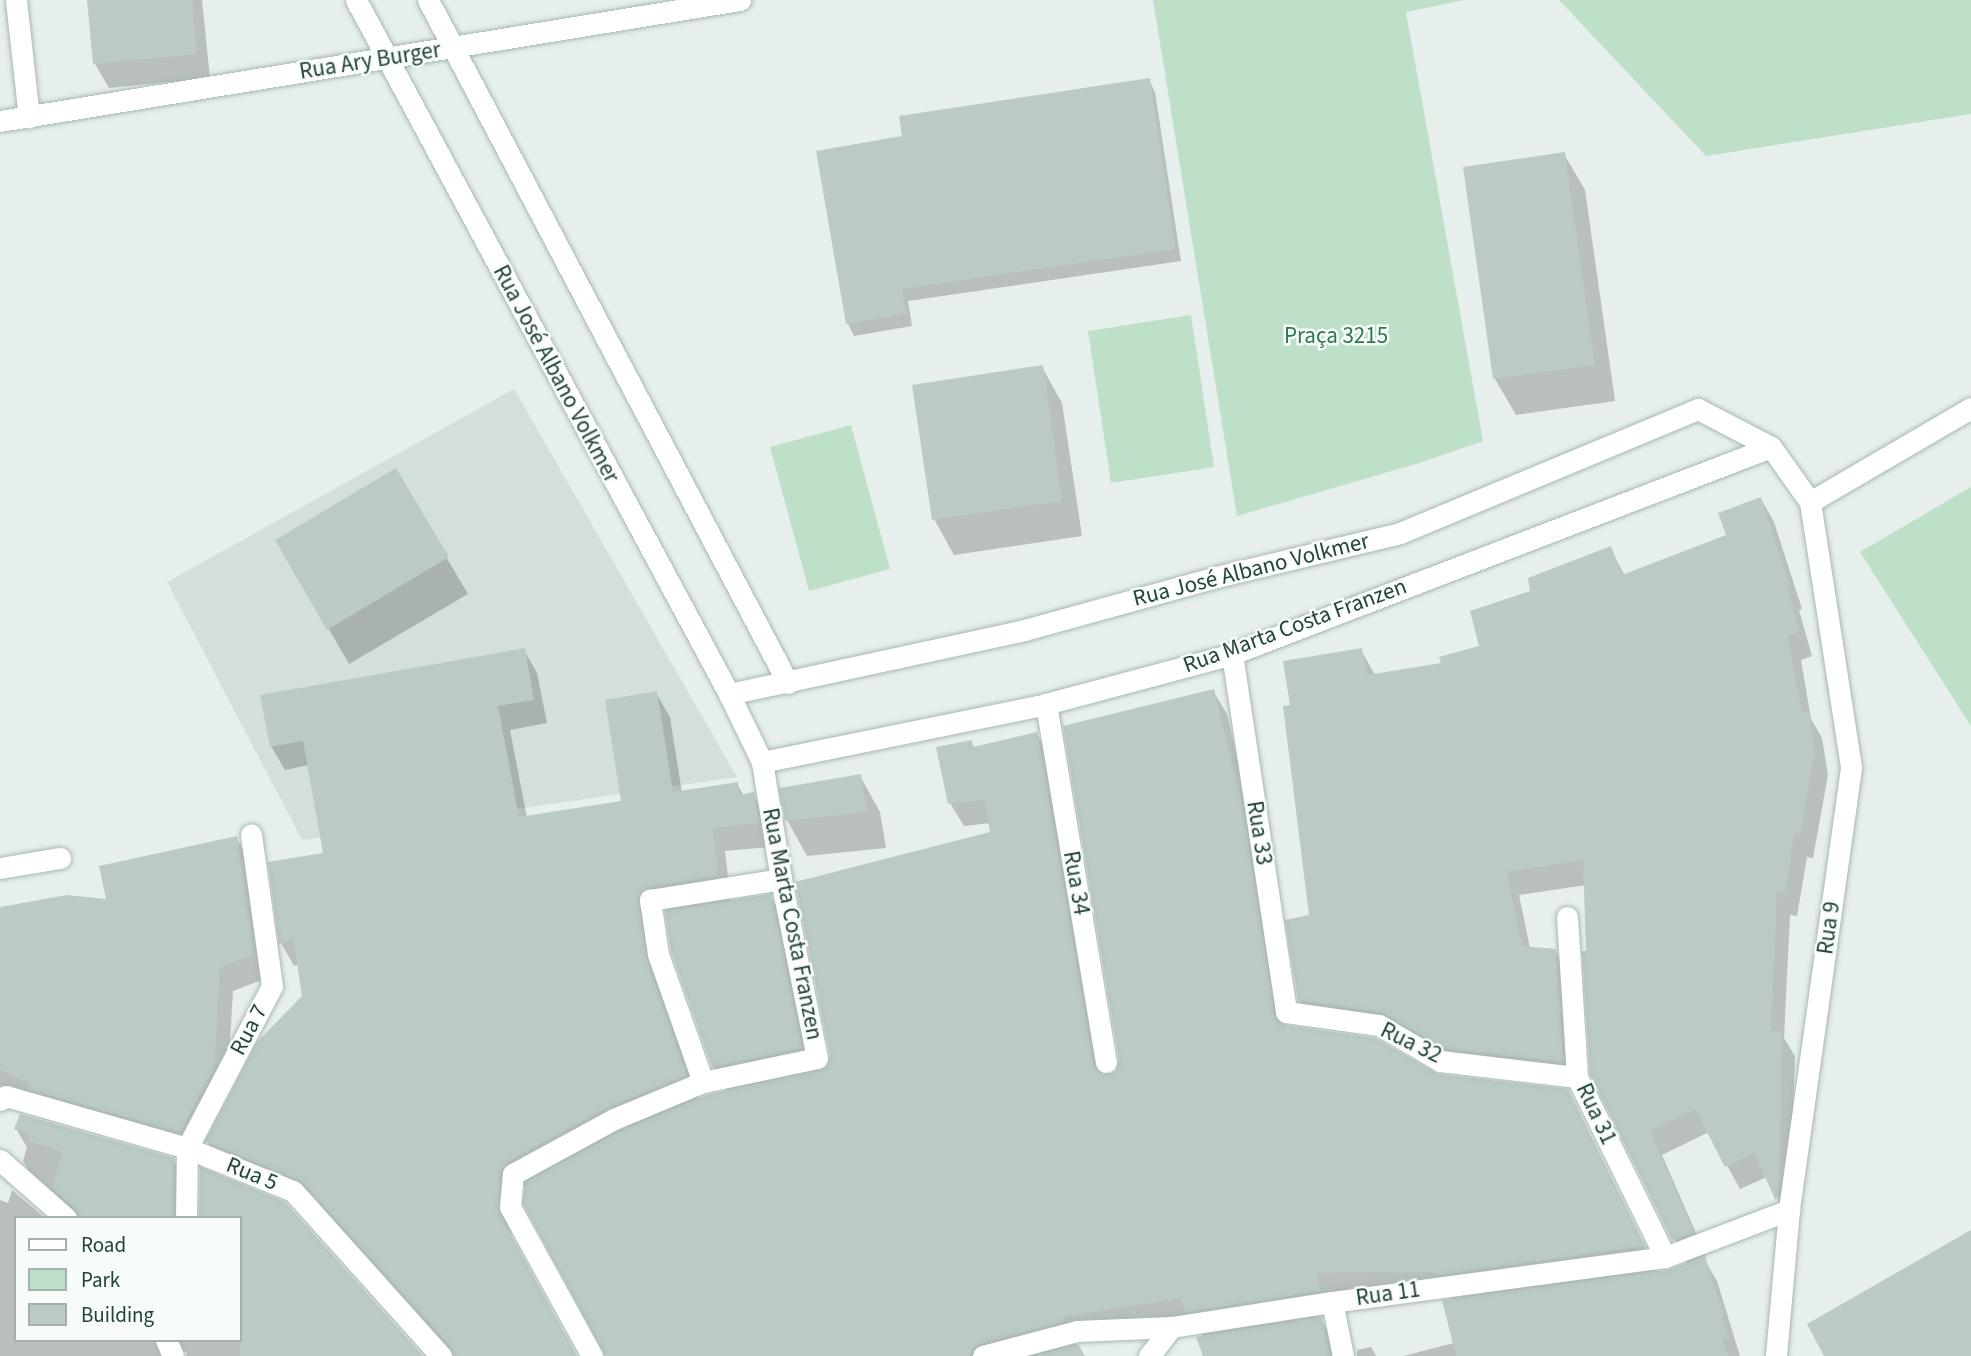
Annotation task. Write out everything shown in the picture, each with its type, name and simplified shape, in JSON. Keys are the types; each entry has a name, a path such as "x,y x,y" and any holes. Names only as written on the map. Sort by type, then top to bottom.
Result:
{"street":[{"path":"16,0 29,117"},
{"name":"Rua José Albano Volkmer","path":"356,0 729,694 1024,630 1216,577 1399,533 1698,409 1771,447"},
{"path":"428,0 788,683"},
{"name":"Rua Ary Burger","path":"0,121 740,0"},
{"path":"1771,447 1810,502 1971,408"},
{"name":"Rua Marta Costa Franzen","path":"762,762 1046,704 1232,654 1771,447"},
{"name":"Rua 9","path":"1776,1356 1789,1210 1851,768 1810,502"},
{"name":"Rua 33","path":"1232,654 1286,1012"},
{"name":"Rua Marta Costa Franzen","path":"592,1356 510,1207 513,1174 614,1119 703,1082 817,1058 780,879 762,762 729,694"},
{"name":"Rua 34","path":"1046,704 1106,1062"},
{"name":"Rua 7","path":"186,1216 187,1148 272,986 251,834"},
{"path":"0,868 60,858"},
{"path":"703,1082 658,954 650,900 780,879"},
{"name":"Rua 31","path":"1567,917 1577,1077 1665,1257"},
{"name":"Rua 32","path":"1286,1012 1379,1026 1440,1061 1577,1077"},
{"name":"Rua 5","path":"0,1100 6,1096 187,1148 293,1191 441,1356"},
{"path":"0,1160 64,1216"},
{"name":"Rua 11","path":"983,1356 1077,1331 1172,1327 1332,1302 1665,1257 1789,1210"},
{"path":"1332,1302 1343,1356"},
{"path":"1149,1356 1172,1327"}],"shaded area":[{"path":"514,389 737,777 302,840 167,582"}],"green space":[{"name":"Praça 3215","path":"1153,0 1464,0 1406,12 1483,441 1419,463 1237,516"},
{"path":"1559,0 1971,0 1971,114 1706,156"},
{"path":"1191,315 1214,467 1111,483 1088,331"},
{"path":"851,425 890,569 809,591 770,447"},
{"path":"1971,487 1971,726 1860,552"}],"building":[{"path":"87,0 192,0 197,54 93,64"},
{"path":"1150,78 1175,249 902,289 906,314 846,324 816,151 902,136 899,116"},
{"path":"1565,152 1595,365 1493,379 1463,167"},
{"path":"1043,365 1062,501 932,520 912,385"},
{"path":"396,468 449,557 327,630 275,540"},
{"path":"1761,497 1790,586 1787,587 1800,632 1788,636 1802,713 1809,712 1815,750 1800,835 1794,834 1785,893 1777,892 1771,1031 1782,1031 1779,1183 1776,1201 1754,1153 1725,1167 1695,1109 1650,1131 1694,1232 1672,1240 1590,1074 1582,951 1586,951 1583,860 1507,872 1522,946 1556,949 1563,1062 1444,1048 1381,1012 1298,1000 1285,920 1309,915 1283,706 1290,705 1283,661 1362,648 1367,675 1441,663 1439,657 1479,646 1470,611 1530,591 1528,578 1611,546 1622,575 1726,535 1718,513"},
{"path":"525,648 534,700 498,706 519,817 621,801 605,700 657,691 673,792 738,782 739,795 754,792 759,823 713,828 718,876 648,887 638,896 646,958 687,1075 608,1107 507,1162 500,1172 499,1213 577,1356 454,1356 451,1347 302,1182 205,1141 257,1042 302,996 293,938 279,944 268,862 323,853 303,741 270,747 260,695"},
{"path":"1214,689 1241,800 1276,1021 1284,1025 1375,1038 1438,1074 1568,1089 1645,1246 1435,1275 1434,1272 1317,1273 1320,1291 1186,1312 1181,1298 1063,1317 1065,1321 979,1344 973,1347 970,1356 605,1356 523,1204 525,1182 620,1131 707,1095 826,1067 830,1055 795,882 990,832 985,800 948,804 936,747 972,740 973,747 1037,732 1093,1064 1102,1074 1115,1072 1119,1060 1063,726"},
{"path":"861,774 867,812 785,821 779,788"},
{"path":"237,836 254,954 220,968 214,1068 180,1132 28,1089 30,1083 0,1070 0,907 67,895 106,899 99,866"},
{"path":"771,894 802,1048 712,1067 671,951 665,911"},
{"path":"20,1114 174,1158 173,1216 78,1216 75,1208 52,1188 62,1152 28,1141 30,1135 14,1129"},
{"path":"200,1167 285,1202 423,1356 240,1356 242,1216 199,1216"},
{"path":"1971,1230 1971,1356 1824,1356 1807,1324"},
{"path":"1705,1256 1724,1315 1721,1316 1729,1338 1722,1341 1729,1356 1456,1356 1442,1300 1667,1270"},
{"path":"1322,1317 1329,1356 1203,1356 1196,1337"},
{"path":"1078,1344 1085,1356 1034,1356"}]}
